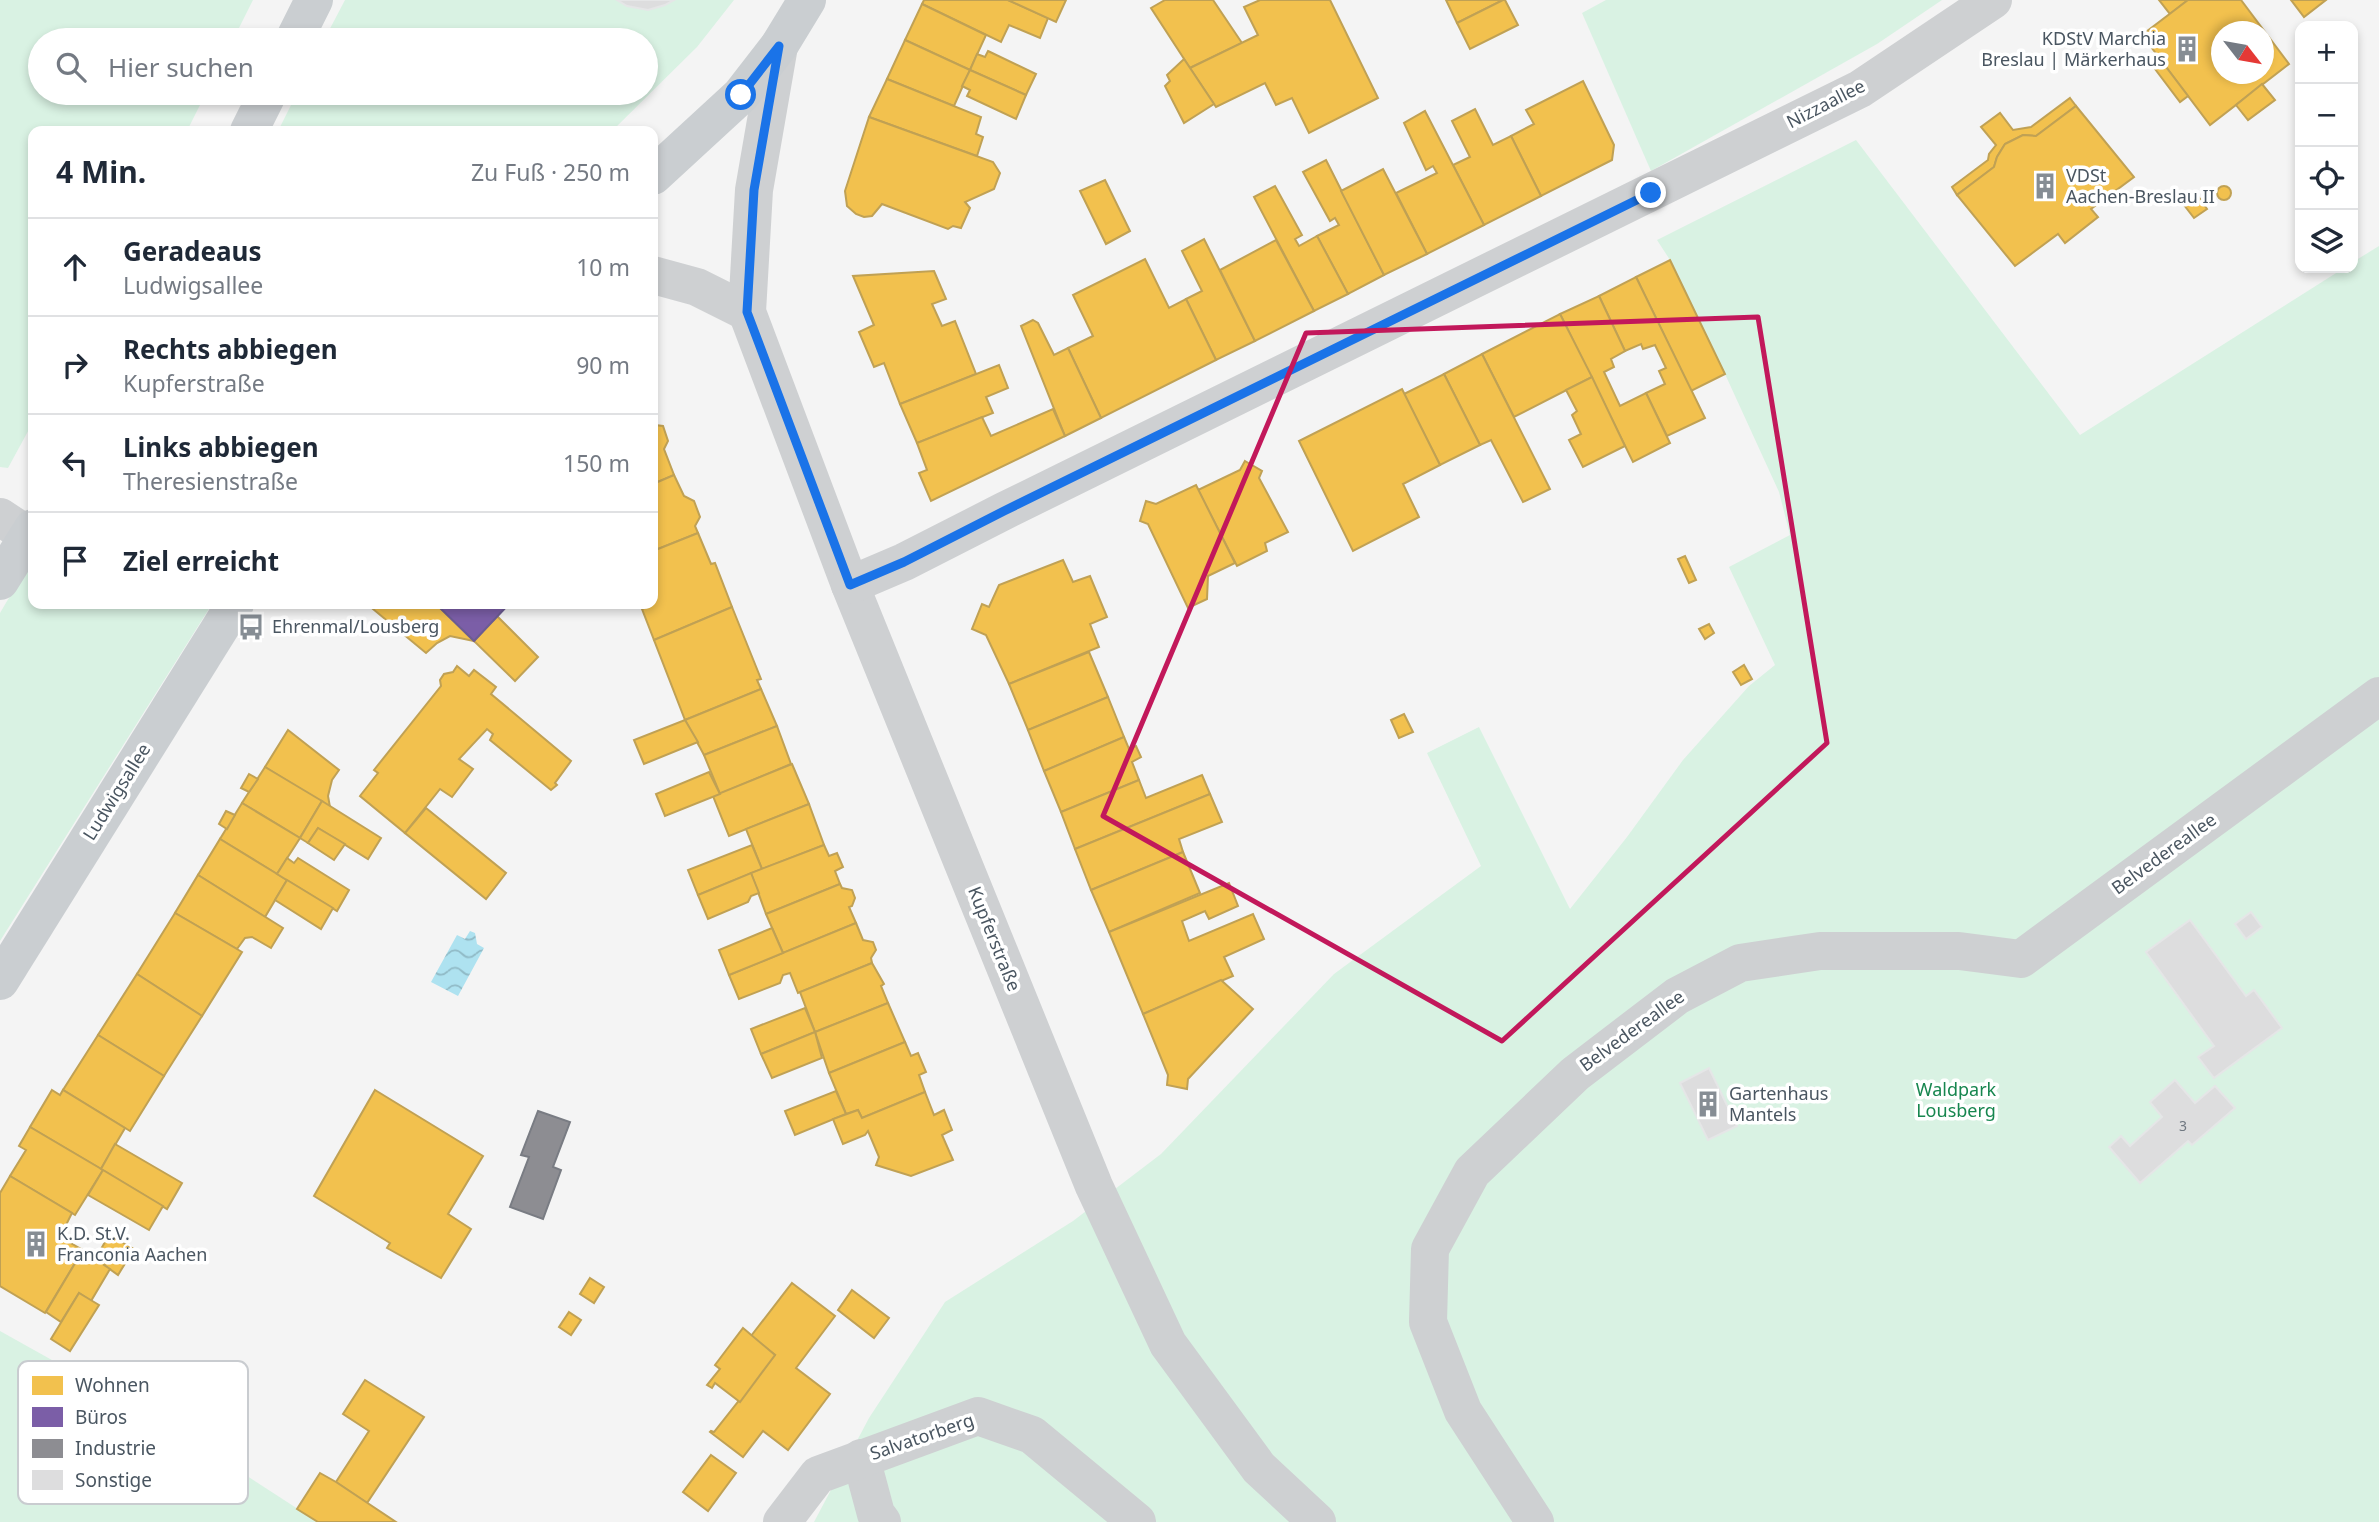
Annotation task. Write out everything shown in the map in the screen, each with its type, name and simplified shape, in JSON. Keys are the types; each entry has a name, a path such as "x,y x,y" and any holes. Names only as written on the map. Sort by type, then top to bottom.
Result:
{"main road":[{"path":"300,28 314,0"},
{"path":"658,171 741,95 779,46 807,0"},
{"path":"252,126 262,105"},
{"path":"0,582 21,527"},
{"name":"Ludwigsallee","path":"0,981 232,609"}],"street":[{"name":"Nizzaallee","path":"850,585 904,562 1860,89 1993,0"},
{"name":"Kupferstraße","path":"779,46 754,190 747,312 850,585 1094,1186 1168,1344 1259,1468 1317,1522"},
{"path":"658,276 697,287 747,312"},
{"name":"Belvedereallee","path":"1535,1522 1463,1411 1427,1322 1430,1248 1472,1172 1575,1074 1677,996 1740,963 1820,951 1959,951 2021,959 2379,696"},
{"name":"Salvatorberg","path":"782,1522 818,1475 978,1416 1032,1434 1137,1522"},
{"path":"861,1458 876,1514 882,1522"}],"highlighted area":[{"path":"1758,317 1827,743 1502,1041 1103,816 1306,333"}],"green space":[{"path":"0,0 253,0 239,28 28,28 28,105 200,105 190,126 28,126 28,431 8,468 0,467"},
{"path":"345,0 734,0 697,47 658,86 658,28 330,28"},
{"path":"1606,0 1942,0 1877,44 1651,171 1582,13"},
{"path":"291,105 638,105 617,126 280,126"},
{"name":"Waldpark Lousberg","path":"1856,140 2080,435 2336,273 2358,273 2358,259 2379,246 2379,1522 814,1522 869,1418 945,1302 1073,1221 1161,1154 1334,974 1481,866 1427,753 1479,727 1570,909 1683,760 1749,686 1775,665 1729,567 1790,535 1779,492 1670,260 1657,240"},
{"path":"28,565 28,609 209,609 0,941 0,613"},
{"path":"0,1331 54,1361 18,1361 18,1504 248,1504 248,1477 318,1522 0,1522"}],"water":[{"path":"470,931 475,933 477,944 484,948 458,996 431,982 457,935 465,939"}],"building: Wohnen":[{"path":"924,0 1008,0 1048,18 1040,38 1009,25 1001,42 922,4"},
{"path":"1008,0 1066,0 1056,22"},
{"path":"1165,0 1213,0 1242,43 1190,68 1151,8"},
{"path":"1260,0 1330,0 1378,98 1309,133 1292,98 1276,105 1265,83 1216,107 1190,68 1258,35 1244,7"},
{"path":"1446,0 1503,0 1457,23"},
{"path":"1503,0 1518,25 1470,49 1457,23"},
{"path":"2159,0 2188,0 2170,14"},
{"name":"KDStV Marchia Breslau | Märkerhaus","path":"2188,0 2241,0 2257,21 2211,21 2211,84 2263,84 2210,125 2142,35"},
{"path":"2291,0 2326,0 2304,17"},
{"path":"922,4 986,35 970,70 905,40"},
{"path":"905,40 970,70 954,106 887,79"},
{"name":"KDStV Marchia Breslau | Märkerhaus","path":"2274,44 2289,64 2274,76"},
{"path":"988,51 1036,74 1026,95 970,70 977,54 985,57"},
{"path":"1184,59 1214,104 1184,123 1165,86 1170,81 1167,75"},
{"path":"2163,63 2188,96 2180,102 2155,69"},
{"path":"970,70 1026,95 1016,119 967,96 970,90 962,86"},
{"path":"887,79 981,117 976,134 983,137 977,156 869,117"},
{"path":"1583,81 1614,145 1612,160 1541,196 1511,136 1534,124 1526,110"},
{"path":"2262,84 2275,100 2248,120 2236,105"},
{"path":"2070,98 2076,106 2036,136 2023,135 2005,144 1994,167 1957,195 1952,187 1988,160 1996,145 1981,127 2000,113 2013,130 2031,127"},
{"name":"VDSt Aachen-Breslau II","path":"2076,106 2134,177 2091,209 2098,217 2065,243 2058,234 2015,266 1957,195 1994,167 2005,144 2023,135 2036,136"},
{"path":"1475,109 1493,145 1511,136 1541,196 1484,225 1453,165 1470,157 1452,121"},
{"path":"1425,111 1484,225 1427,254 1396,193 1437,173 1433,166 1426,170 1404,123"},
{"path":"869,117 993,162 1000,173 994,189 965,202 970,208 961,228 953,226 948,229 882,204 872,216 856,214 847,206 845,191"},
{"path":"1326,160 1384,275 1348,294 1317,236 1339,225 1335,218 1330,221 1303,172"},
{"path":"1383,169 1427,254 1384,275 1341,191"},
{"path":"1105,180 1130,231 1106,244 1080,191"},
{"path":"1275,186 1302,235 1295,239 1299,246 1317,236 1348,294 1314,311 1254,197"},
{"path":"2221,186 2227,186 2231,193 2227,200 2221,200 2217,196 2217,190"},
{"path":"2198,196 2207,209 2194,218 2184,205"},
{"path":"1204,239 1255,341 1216,360 1186,299 1202,291 1182,251"},
{"path":"1276,240 1314,311 1255,341 1220,270"},
{"path":"1145,259 1169,308 1186,299 1216,360 1101,418 1068,348 1093,336 1073,295"},
{"path":"1670,260 1725,374 1691,391 1636,277"},
{"path":"934,271 946,299 932,304 942,326 955,321 976,374 900,404 884,363 874,367 859,332 874,325 853,276"},
{"path":"1636,277 1705,418 1667,436 1646,393 1665,384 1659,371 1666,368 1655,345 1643,349 1641,344 1625,351 1599,296"},
{"path":"1599,296 1625,351 1611,359 1614,367 1604,372 1620,406 1646,393 1670,443 1633,462 1560,314"},
{"path":"1560,314 1592,377 1514,417 1482,354"},
{"path":"1033,320 1038,323 1054,355 1068,348 1101,418 1065,436 1021,326"},
{"path":"1482,354 1550,489 1523,502 1491,440 1480,445 1444,374"},
{"path":"999,365 1008,388 986,397 993,413 917,443 900,404"},
{"path":"1444,374 1480,445 1440,465 1404,394"},
{"path":"1592,377 1625,446 1583,467 1569,440 1581,434 1572,415 1577,411 1566,390"},
{"path":"1402,389 1440,465 1403,484 1419,517 1353,551 1299,441"},
{"path":"1053,409 1065,436 931,501 919,473 927,470 917,443 982,417 991,436"},
{"path":"658,425 663,426 668,441 664,449 674,475 658,482"},
{"path":"1245,461 1262,471 1259,478 1288,532 1265,543 1267,551 1237,566 1198,490 1240,470"},
{"path":"674,475 684,496 694,501 700,517 695,526 698,533 658,549 658,482"},
{"path":"1196,485 1235,563 1208,576 1207,599 1188,608 1148,524 1140,521 1146,501 1156,504"},
{"path":"698,533 711,564 715,563 732,607 654,640 642,609 658,609 658,549"},
{"path":"1685,556 1696,580 1689,583 1678,559"},
{"path":"1063,560 1073,582 1090,576 1107,617 1090,624 1099,647 1009,684 986,635 972,629 982,604 989,607 999,585"},
{"path":"732,607 761,679 757,680 761,689 685,720 654,640"},
{"path":"373,609 441,609 474,641 450,636 426,653"},
{"path":"497,616 538,657 515,681 474,641"},
{"path":"1709,624 1714,633 1705,639 1699,629"},
{"path":"1089,652 1108,697 1028,730 1009,684"},
{"path":"1744,665 1752,679 1741,685 1733,672"},
{"path":"457,666 469,676 474,670 496,687 491,694 571,761 555,783 557,785 551,790 490,740 493,734 487,729 459,759 473,769 452,797 440,789 405,833 360,796 378,773 374,770 441,686 440,680 444,674 453,672"},
{"path":"761,689 777,726 704,755 685,720"},
{"path":"1108,697 1124,737 1044,771 1028,730"},
{"path":"1404,714 1413,732 1399,738 1391,720"},
{"path":"685,720 698,742 644,764 634,740"},
{"path":"777,726 791,764 720,794 704,755"},
{"path":"288,730 339,770 332,780 328,796 330,807 265,767"},
{"path":"1124,737 1129,749 1136,746 1141,757 1132,762 1139,780 1061,812 1044,771"},
{"path":"792,764 809,804 729,836 713,796"},
{"path":"265,767 322,801 300,838 242,803"},
{"path":"709,772 720,794 665,816 656,794"},
{"path":"249,774 258,779 249,792 241,788"},
{"path":"1202,775 1210,794 1075,849 1061,812 1139,780 1146,798"},
{"path":"1210,794 1222,822 1179,839 1183,852 1091,890 1075,849"},
{"path":"322,801 381,838 368,859 318,828 308,843 300,838"},
{"path":"242,803 300,838 277,874 220,839"},
{"path":"809,804 824,845 762,869 746,829"},
{"path":"426,808 506,873 486,899 405,833"},
{"path":"226,811 235,815 227,829 219,824"},
{"path":"318,828 345,844 334,860 308,843"},
{"path":"220,839 287,880 265,917 198,875"},
{"path":"752,845 762,869 698,895 688,870"},
{"path":"824,845 829,856 837,853 843,867 835,871 840,884 766,914 751,873"},
{"path":"1183,852 1200,893 1109,932 1091,890"},
{"path":"287,858 294,863 298,858 349,890 337,911 277,874"},
{"path":"751,873 759,893 751,896 748,902 708,919 698,895"},
{"path":"198,875 283,928 271,948 252,937 245,938 237,949 175,913"},
{"path":"287,880 333,908 321,929 275,900"},
{"path":"1229,883 1238,906 1209,919 1205,911 1182,921 1189,941 1253,914 1264,939 1224,957 1233,976 1143,1014 1109,932"},
{"path":"840,884 842,888 852,890 855,898 849,907 856,923 783,953 766,914"},
{"path":"175,913 242,952 202,1016 137,974"},
{"path":"856,923 863,940 873,942 876,950 871,958 872,963 798,993 790,973 783,975 780,983 739,999 729,975"},
{"path":"772,928 783,953 729,975 719,950"},
{"path":"872,963 884,984 881,986 888,1003 815,1032 800,992"},
{"path":"137,974 202,1016 164,1076 98,1035"},
{"path":"1221,980 1253,1009 1188,1079 1187,1089 1167,1085 1168,1075 1143,1014"},
{"path":"888,1003 905,1042 829,1073 815,1032"},
{"path":"805,1008 815,1032 761,1054 751,1029"},
{"path":"815,1032 822,1058 772,1078 761,1054"},
{"path":"98,1035 164,1076 130,1131 63,1090"},
{"path":"905,1042 911,1056 918,1053 926,1072 919,1075 925,1092 862,1118 858,1110 846,1114 829,1073"},
{"path":"52,1090 60,1095 63,1090 125,1128 101,1169 30,1127"},
{"path":"375,1090 483,1156 448,1214 471,1229 441,1278 387,1248 390,1243 314,1196"},
{"path":"836,1091 846,1114 795,1135 785,1111"},
{"path":"925,1092 934,1115 944,1110 952,1130 942,1135 953,1160 911,1176 876,1165 879,1157 868,1131 865,1135 843,1144 833,1119 858,1110 862,1118"},
{"path":"30,1127 103,1170 75,1215 10,1176 26,1150 19,1146"},
{"path":"115,1144 182,1183 167,1209 101,1169"},
{"path":"103,1170 163,1206 149,1230 88,1195"},
{"name":"K.D. St.V. Franconia Aachen","path":"10,1176 72,1213 60,1237 83,1250 45,1313 0,1286 0,1193"},
{"path":"109,1235 134,1249 118,1275 97,1256"},
{"path":"83,1250 87,1255 89,1252 106,1262 104,1265 110,1269 91,1301 79,1293 61,1322 46,1312"},
{"path":"590,1278 604,1287 594,1303 580,1294"},
{"path":"792,1283 835,1316 796,1368 830,1394 788,1450 763,1431 743,1457 710,1432 714,1432 775,1355 751,1336"},
{"path":"852,1290 889,1318 874,1338 838,1310"},
{"path":"79,1293 99,1305 70,1351 51,1339"},
{"path":"569,1312 581,1320 571,1335 559,1327"},
{"path":"743,1328 775,1355 740,1402 715,1383 712,1388 707,1385 720,1369 715,1365"},
{"path":"365,1380 424,1417 367,1503 336,1482 369,1431 343,1414"},
{"path":"711,1455 736,1473 708,1511 683,1492"},
{"path":"320,1473 396,1522 318,1522 297,1509"}],"building: Büros":[{"path":"441,609 504,609 474,641"}],"building: Industrie":[{"path":"538,1111 570,1122 553,1167 561,1170 543,1219 510,1207 529,1157 521,1155"}],"building: Sonstige":[{"path":"617,0 674,0 648,10 627,6"},
{"path":"2251,912 2262,927 2246,939 2235,924"},
{"path":"2190,920 2246,996 2254,990 2282,1028 2214,1078 2198,1057 2214,1046 2146,952"},
{"name":"Gartenhaus Mantels","path":"1709,1068 1737,1126 1708,1140 1680,1083"},
{"path":"2175,1080 2195,1103 2215,1086 2235,1108 2192,1145 2188,1141 2140,1183 2109,1147 2121,1136 2130,1146 2162,1117 2150,1102"}],"place":[{"name":"KDStV Marchia Breslau | Märkerhaus","path":"2187,49"},
{"name":"VDSt Aachen-Breslau II","path":"2045,186"},
{"name":"Ehrenmal/Lousberg","path":"251,627"},
{"name":"Gartenhaus Mantels","path":"1708,1104"},
{"name":"K.D. St.V. Franconia Aachen","path":"36,1244"}],"route":[{"path":"741,95 779,46 754,190 747,312 850,585 904,562 1651,193"}]}
